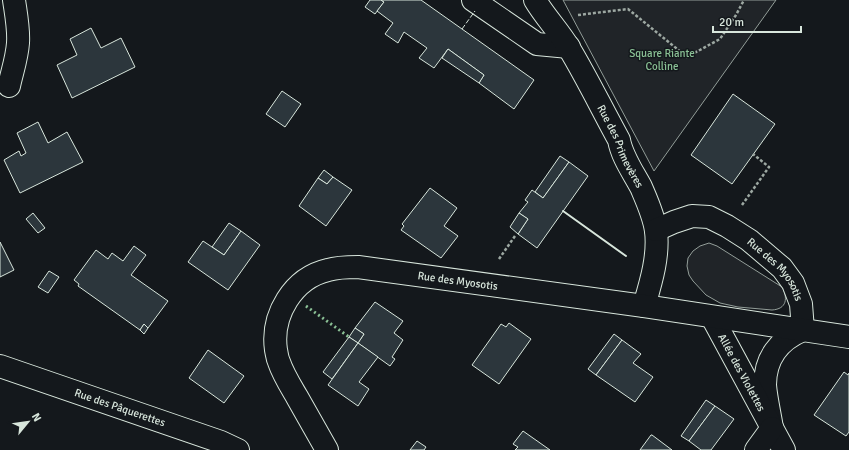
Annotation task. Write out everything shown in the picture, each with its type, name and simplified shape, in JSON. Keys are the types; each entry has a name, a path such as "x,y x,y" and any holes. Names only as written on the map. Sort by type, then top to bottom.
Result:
{"street":[{"path":"9,86 18,44 17,18 14,0"},
{"path":"477,0 537,44 569,47"},
{"name":"Rue des Primevères","path":"535,0 569,47 619,140 622,153 652,213 656,230 656,249 644,306"},
{"name":"Rue des Myosotis","path":"656,230 692,216 709,217 749,240 782,268 793,283 801,304 803,330"},
{"name":"Rue des Myosotis","path":"328,450 285,376 278,360 275,343 276,326 281,310 290,295 298,286 313,276 327,270 342,267 358,267 644,306 849,337"},
{"name":"Allée des Violettes","path":"712,317 784,450"},
{"name":"Allée des Violettes","path":"772,428 765,386 769,361 775,350 783,341 792,334 803,330"},
{"name":"Rue des Pâquerettes","path":"0,366 221,442 238,450"},
{"path":"756,450 772,428"}],"path":[{"path":"553,24 569,16 628,9 687,57 720,39 744,0"},
{"path":"727,226 769,166 753,154"},
{"path":"497,262 515,236"}],"green space":[{"name":"Square Riante Colline","path":"563,0 776,0 654,171"},
{"path":"709,243 717,246 782,287 785,295 785,302 781,308 772,310 738,307 720,303 706,295 689,275 687,266 688,258 693,251 700,246"}],"building":[{"path":"370,0 381,0 384,2 375,14 365,7"},
{"path":"381,0 421,0 534,80 514,109 479,83 484,75 448,49 434,68 419,58 427,48 404,32 398,43 385,34 393,23 377,11 384,2"},
{"path":"91,28 101,48 121,38 135,67 72,98 57,65 77,55 70,39"},
{"path":"448,49 484,75 479,83 442,58"},
{"path":"282,91 301,104 285,127 266,114"},
{"path":"733,94 775,124 732,184 691,155"},
{"path":"38,122 48,143 67,132 83,162 20,193 4,160 19,151 21,156 26,153 17,133"},
{"path":"560,156 569,162 543,198 535,192"},
{"path":"569,162 588,176 537,248 518,234 528,219 519,213 528,202 525,200 532,190 543,198"},
{"path":"324,170 333,177 327,184 318,178"},
{"path":"333,177 352,190 326,226 299,206 318,178 327,184"},
{"path":"430,188 457,208 444,226 458,236 441,258 401,230 404,226 402,224"},
{"path":"33,213 45,228 38,233 26,219"},
{"path":"519,213 528,219 518,234 510,227"},
{"path":"229,223 241,231 224,255 212,247"},
{"path":"241,231 260,245 228,290 188,262 203,241 224,255"},
{"path":"0,242 14,270 0,277"},
{"path":"134,246 146,255 131,275 168,301 148,328 144,324 140,330 78,286 79,284 74,280 96,250 108,259 112,253 123,261"},
{"path":"49,271 59,277 48,293 38,287"},
{"path":"375,302 403,321 394,333 403,340 392,357 395,359 390,366 358,343 364,334 355,328"},
{"path":"509,323 531,339 499,384 472,365 501,324 506,327"},
{"path":"144,324 148,328 144,334 140,330"},
{"path":"355,328 364,334 358,343 349,337"},
{"path":"614,334 622,340 596,375 588,369"},
{"path":"349,337 358,343 332,379 323,372"},
{"path":"622,340 641,354 633,363 653,377 635,402 596,375"},
{"path":"358,343 378,357 359,382 369,389 358,406 328,385"},
{"path":"208,350 244,376 224,403 189,378"},
{"path":"844,372 848,375 849,373 849,432 846,436 814,415"},
{"path":"706,400 715,406 689,441 681,436"},
{"path":"715,406 734,419 711,450 701,450 689,441"},
{"path":"523,431 550,450 515,450 518,447 513,444"},
{"path":"652,435 672,450 640,450"},
{"path":"417,441 426,447 424,450 410,450"}],"hedge":[{"path":"306,306 349,337"}],"fence":[{"path":"462,29 475,11"}],"wall":[{"path":"563,211 626,256"}]}
